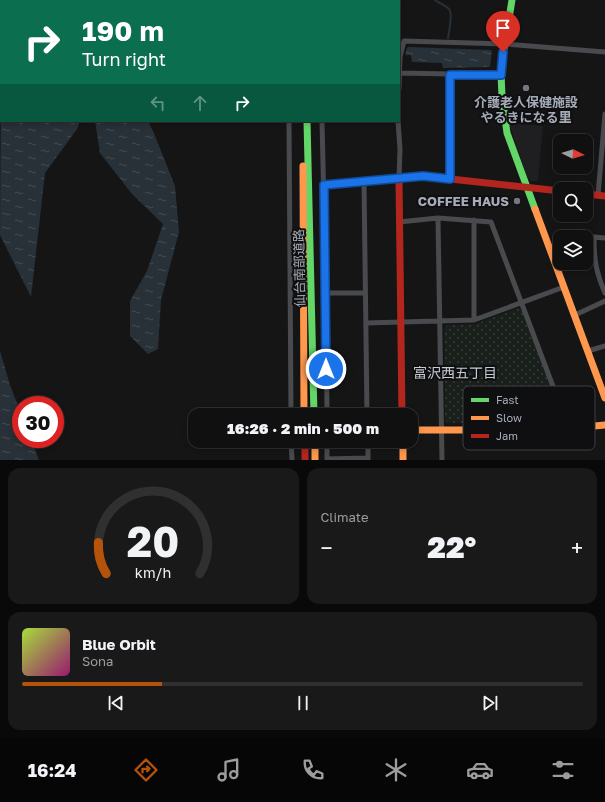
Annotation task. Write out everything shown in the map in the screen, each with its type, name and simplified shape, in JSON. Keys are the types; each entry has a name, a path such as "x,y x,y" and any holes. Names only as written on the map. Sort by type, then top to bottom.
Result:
{"main road":[{"path":"512,0 501,75 501,96 507,133 605,398"},
{"name":"仙台南部道路","path":"302,122 304,408"},
{"name":"仙台南部道路","path":"307,122 314,408"},
{"path":"324,185 423,176 553,190"},
{"path":"399,179 402,408"},
{"path":"595,426 605,425"},
{"path":"418,430 463,430"},
{"path":"304,448 305,460"},
{"path":"315,448 315,460"},
{"path":"403,448 403,460"}],"street":[{"path":"501,75 400,73 400,57 404,41 505,44 605,52"},
{"path":"450,75 450,179"},
{"path":"602,195 605,114"},
{"path":"289,122 291,408"},
{"path":"322,122 327,408"},
{"path":"398,122 400,149 399,179"},
{"path":"364,181 367,408"},
{"path":"400,222 438,218 491,222 553,386"},
{"path":"438,218 442,460"},
{"path":"474,220 474,320"},
{"path":"605,238 594,237 594,261 605,293"},
{"path":"549,248 553,247"},
{"path":"366,323 474,320 564,287"},
{"path":"326,294 365,294"},
{"path":"575,315 605,301"},
{"path":"588,351 605,346"},
{"path":"291,448 292,460"},
{"path":"327,448 327,459 368,459 368,448"}],"shaded area":[{"path":"509,123 543,126 538,181 531,181 527,177"},
{"path":"518,308 523,310 550,386 463,386 463,423 447,423 445,419 444,329 447,325 475,324"}],"water":[{"path":"407,48 490,50 492,51 490,67 443,68 442,63 412,62 411,55 405,55"},
{"path":"1,122 80,122 77,129 45,173 31,297 0,235"},
{"path":"95,122 148,122 175,186 179,232 161,300 158,349 148,354 130,336 130,301 147,271 163,224 132,194 100,153"},
{"path":"0,351 14,396 12,396 12,448 34,448 39,460 0,460"}],"waterway":[{"path":"435,0 450,11 451,14 448,38"}],"traffic: fast":[{"path":"512,0 501,74 502,96 507,133 535,209"},
{"path":"307,122 314,408"}],"traffic: slow":[{"path":"303,166 304,408"},
{"path":"535,209 605,398"},
{"path":"595,426 605,425"},
{"path":"418,430 463,430"},
{"path":"315,448 315,460"},
{"path":"403,448 403,460"}],"traffic: jam":[{"path":"324,185 423,176 553,190"},
{"path":"399,179 402,408"},
{"path":"593,195 605,196"},
{"path":"305,448 305,460"}],"place":[{"name":"介護老人保健施設 やるきになる里","path":"526,88"},
{"name":"COFFEE HAUS","path":"517,201"}],"district":[{"name":"富沢西五丁目","path":"455,373"}],"route":[{"path":"326,369 324,185 423,176 450,179 450,75 501,75 503,52"}]}
